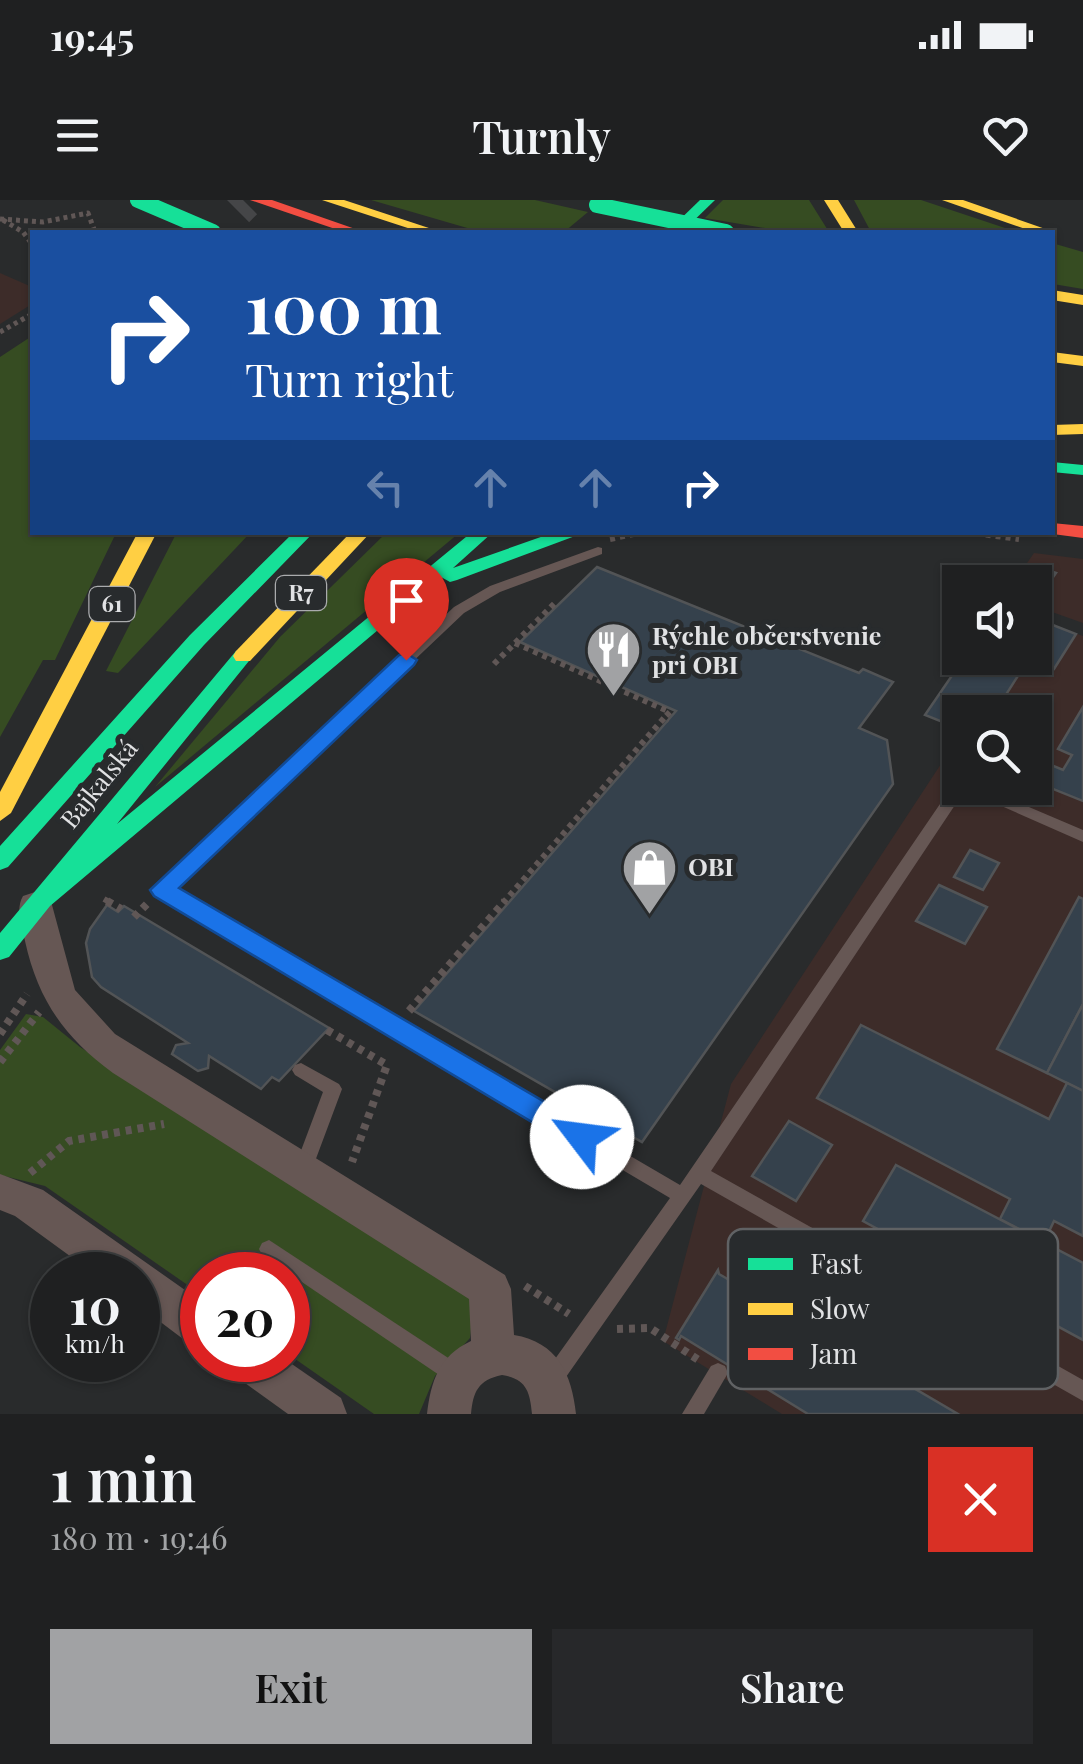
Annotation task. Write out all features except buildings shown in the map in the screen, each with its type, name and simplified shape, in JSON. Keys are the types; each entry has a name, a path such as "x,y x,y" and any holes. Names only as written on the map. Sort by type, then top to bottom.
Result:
{"main road":[{"path":"138,200 217,228"},
{"path":"161,230 182,200"},
{"path":"257,200 351,230"},
{"path":"329,200 427,230"},
{"path":"631,230 664,200"},
{"path":"676,230 708,200"},
{"path":"831,200 849,230"},
{"path":"949,200 1041,230"},
{"path":"586,202 717,230"},
{"path":"1055,295 1083,300"},
{"path":"1055,316 1083,321"},
{"path":"1055,357 1083,360"},
{"path":"1055,380 1083,384"},
{"path":"1055,430 1083,429"},
{"path":"1055,467 1083,470"},
{"path":"1055,529 1083,532"},
{"name":"61","path":"0,813 8,786 146,535"},
{"name":"Bajkalská","path":"0,950 242,656 359,535"},
{"path":"35,906 312,670 480,535"},
{"path":"407,597 512,551 567,535"},
{"name":"Bajkalská","path":"0,861 197,640 297,538"}],"street":[{"path":"35,906 42,992 97,1042 490,1289 467,1382"},
{"path":"6,1193 95,1252"},
{"path":"467,1382 512,1354 530,1362 552,1399"},
{"path":"280,1382 324,1414"}],"lane":[{"path":"598,551 495,589 459,610 162,890 683,1196"},
{"path":"552,1399 698,1173 947,805"},
{"path":"1011,805 1083,836"},
{"path":"301,1070 333,1089 302,1172"},
{"path":"698,1173 797,1229"},
{"path":"269,1248 467,1382"},
{"path":"692,1414 718,1373"},
{"path":"1058,1377 1083,1391"}],"path":[{"path":"1,219 43,222 88,212 95,200"},
{"path":"88,212 94,230"},
{"path":"1,219 23,232 30,241"},
{"path":"0,332 30,315"},
{"path":"494,664 558,601"},
{"path":"407,1013 670,712 515,643"},
{"path":"0,1034 42,992"},
{"path":"0,1062 42,992"},
{"path":"328,1030 388,1065 354,1159 345,1172"},
{"path":"6,1193 70,1141 152,1128 203,1110"},
{"path":"650,1328 718,1373"}],"shaded area":[{"path":"0,273 30,286 30,305 0,324"},
{"path":"1034,553 1083,559 1083,623 1052,612 1052,565 1026,565"},
{"path":"1052,624 1083,636 1083,1414 782,1414 741,1389 1058,1389 1058,1229 728,1229 728,1381 663,1341 731,1084 942,762 942,805 1052,805 1052,695 942,695 942,722 925,715 952,675 1052,675"}],"green space":[{"path":"371,200 535,200 588,212 566,230 474,230"},
{"path":"723,200 809,200 828,230 776,230 705,218"},
{"path":"854,200 921,200 1011,230 870,230"},
{"path":"1055,244 1083,252 1083,289 1055,284"},
{"path":"30,337 30,535 115,535 55,660 43,660 0,737 0,357"},
{"path":"175,535 248,535 118,673 106,671"},
{"path":"384,535 457,535 155,787 280,637"},
{"path":"26,1014 43,1017 80,1047 474,1301 470,1338 435,1376 419,1414 374,1414 310,1369 310,1252 180,1252 180,1280 160,1266 160,1252 140,1252 45,1186 0,1175 0,1050"}],"tunnel":[{"path":"235,208 243,200"}],"traffic: fast":[{"path":"138,200 208,230"},
{"path":"676,230 708,200"},
{"path":"597,205 716,230"},
{"path":"1055,467 1083,470"},
{"path":"197,640 302,535"},
{"path":"35,905 480,535"},
{"path":"450,576 512,551 567,535"},
{"path":"0,861 197,640"},
{"path":"0,950 243,656"}],"traffic: slow":[{"path":"329,200 427,230"},
{"path":"831,200 850,230"},
{"path":"949,200 1041,230"},
{"path":"1055,295 1083,300"},
{"path":"1055,357 1083,361"},
{"path":"1055,430 1083,429"},
{"path":"0,813 146,535"},
{"path":"243,656 359,535"}],"traffic: jam":[{"path":"257,200 351,230"},
{"path":"1055,529 1083,532"}],"place":[{"name":"Rýchle občerstvenie pri OBI","path":"613,699"},
{"name":"OBI","path":"649,916"}],"route":[{"path":"406,660 162,890 582,1137"}]}
